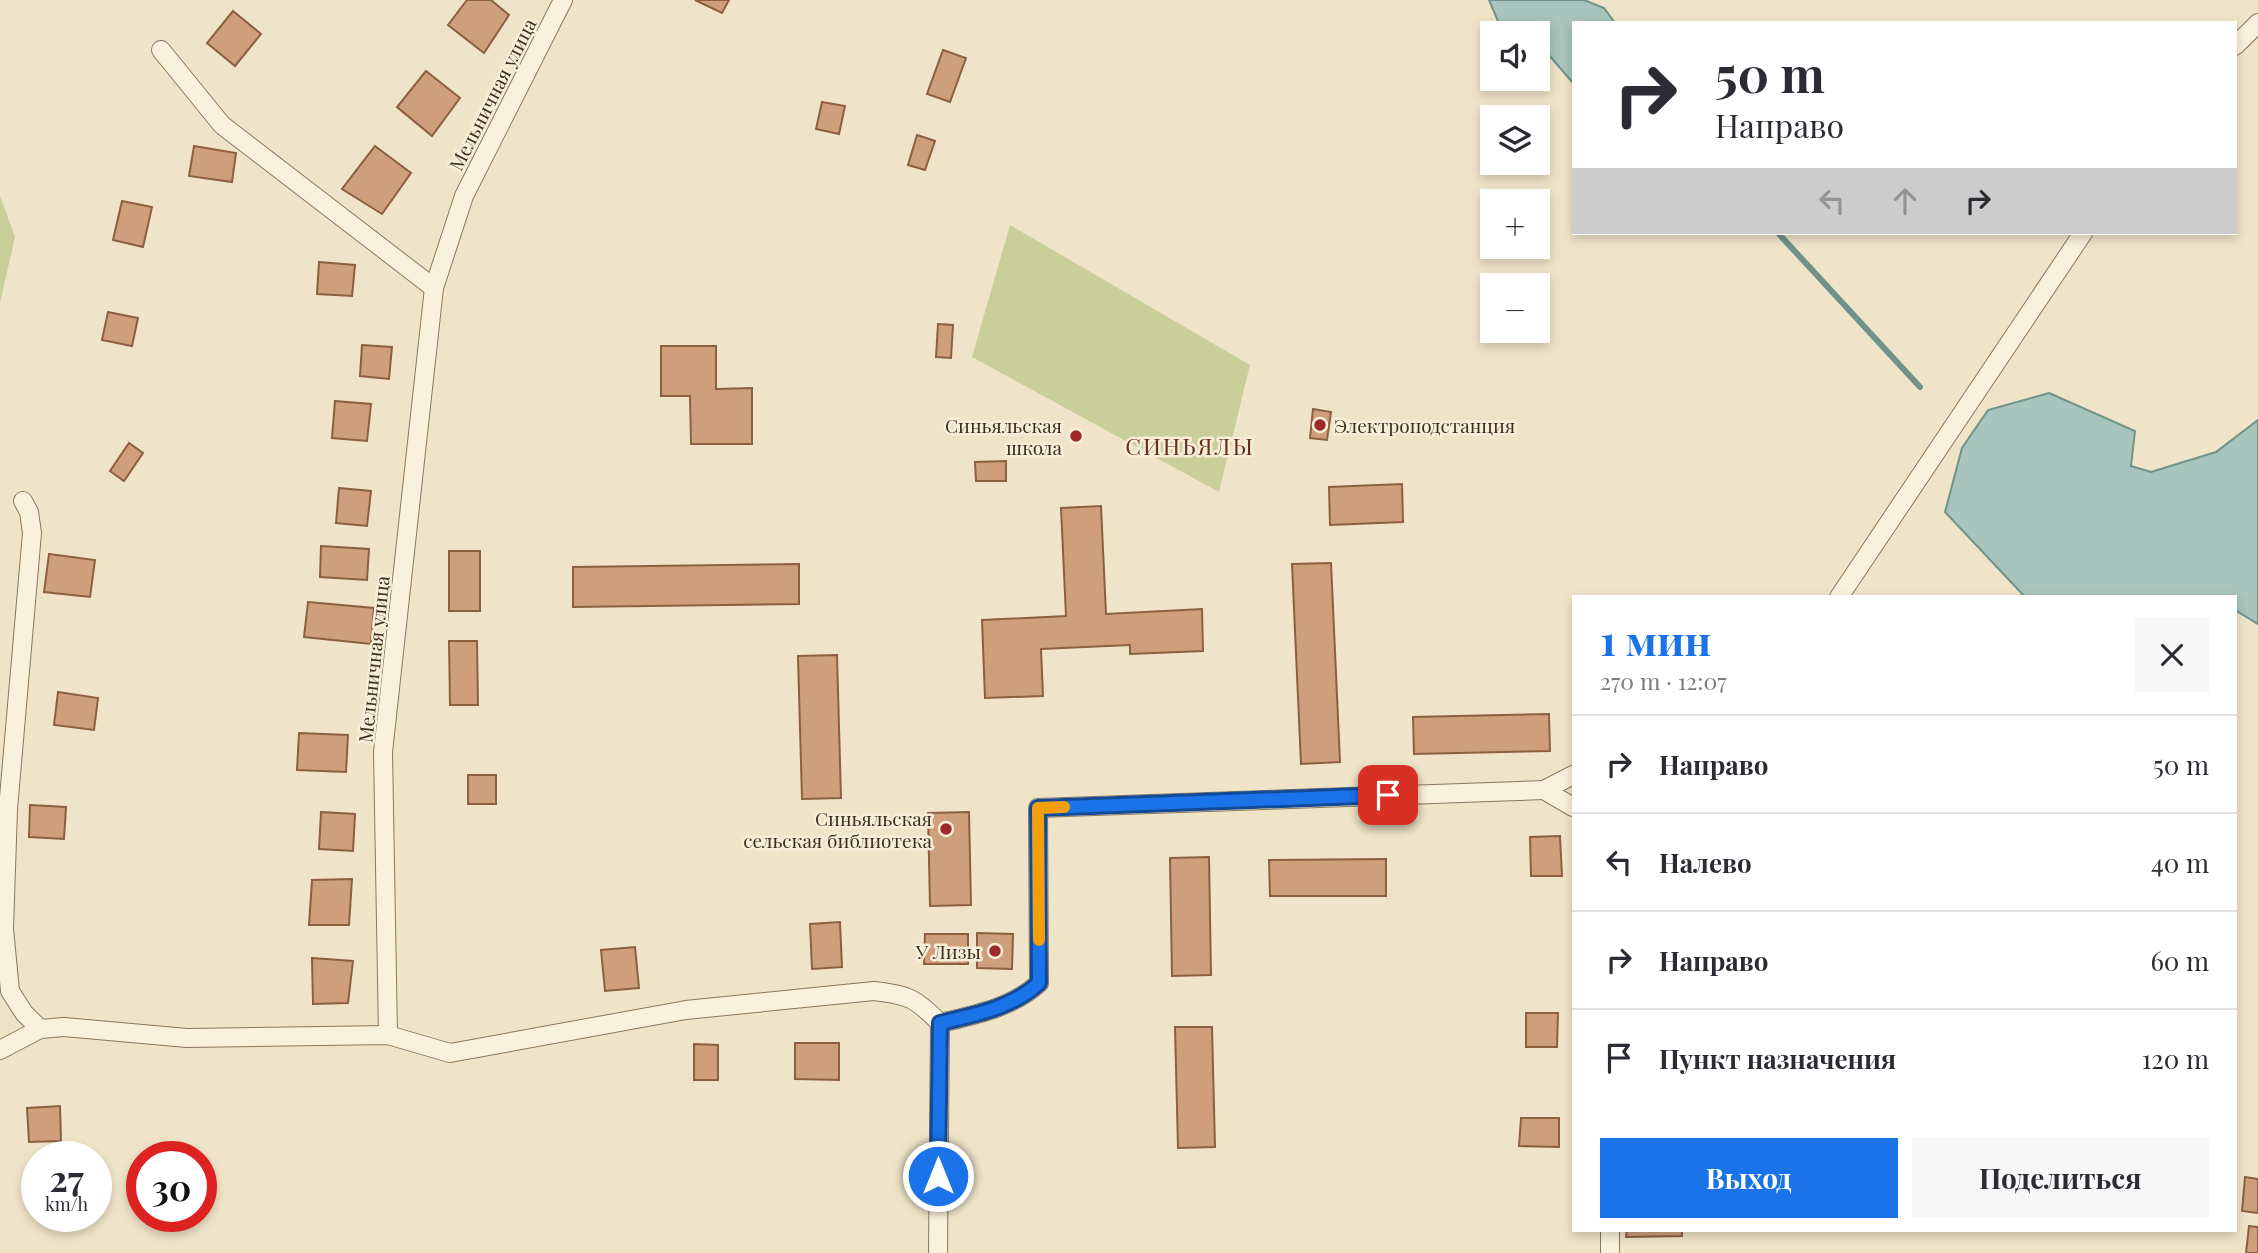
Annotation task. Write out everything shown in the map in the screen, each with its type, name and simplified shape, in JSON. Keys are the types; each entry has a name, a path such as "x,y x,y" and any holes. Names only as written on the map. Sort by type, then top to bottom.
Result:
{"street":[{"name":"Мельничная улица","path":"388,1035 383,752 435,288 464,196 563,0"},
{"path":"2237,44 2258,23"},
{"path":"161,50 222,125 435,288"},
{"path":"1840,595 2082,235"},
{"path":"23,501 29,512 32,533 8,809 4,929 10,991 24,1013 40,1029"},
{"path":"940,1023 986,1012 1028,993 1039,983 1038,808 1544,790 1572,776"},
{"path":"1544,790 1572,806"},
{"path":"0,1050 40,1029 64,1027 187,1038 388,1035 450,1053 686,1010 874,991 901,994 919,1002 940,1023 938,1253"},
{"path":"1610,1232 1610,1253"}],"green space":[{"path":"0,196 15,237 0,303"},
{"path":"1010,225 1250,365 1219,492 972,357"}],"water":[{"path":"1489,0 1584,0 1604,8 1614,21 1572,21 1572,82 1550,56 1550,21 1498,21"},
{"path":"2049,393 2135,431 2131,466 2151,472 2216,452 2258,420 2258,624 2237,611 2237,595 2023,595 1945,512 1962,448 1988,410"}],"building":[{"path":"467,0 491,0 509,15 484,53 448,25"},
{"path":"695,0 729,0 722,13"},
{"path":"233,11 261,34 235,66 207,43"},
{"path":"943,50 966,58 950,102 927,94"},
{"path":"426,71 460,98 432,136 397,107"},
{"path":"822,102 845,106 839,134 816,129"},
{"path":"917,135 935,141 925,170 908,165"},
{"path":"194,146 236,153 232,182 189,176"},
{"path":"375,146 411,173 382,214 342,189"},
{"path":"122,201 152,207 143,247 113,240"},
{"path":"319,262 355,265 352,296 317,294"},
{"path":"108,312 138,318 132,346 102,340"},
{"path":"938,324 953,325 951,358 936,357"},
{"path":"362,345 392,347 389,379 360,376"},
{"path":"661,346 716,346 716,389 752,388 752,444 691,444 690,396 661,396"},
{"path":"335,401 371,404 367,441 332,438"},
{"name":"Электроподстанция","path":"1313,409 1331,412 1327,440 1310,438"},
{"path":"129,443 143,453 124,481 110,471"},
{"path":"1006,461 1006,481 976,481 975,462"},
{"path":"1402,484 1403,522 1330,525 1329,487"},
{"path":"339,488 371,491 367,526 336,523"},
{"path":"1101,506 1106,614 1202,609 1203,651 1130,654 1130,645 1041,649 1043,696 985,698 982,620 1066,616 1061,508"},
{"path":"321,546 369,549 367,580 320,577"},
{"path":"449,551 480,551 480,611 449,611"},
{"path":"49,554 95,560 90,597 44,592"},
{"path":"1331,563 1340,762 1301,764 1292,564"},
{"path":"799,564 799,604 573,607 573,567"},
{"path":"308,602 374,608 371,644 304,637"},
{"path":"449,641 477,641 478,705 450,705"},
{"path":"837,655 841,798 802,799 798,656"},
{"path":"58,692 98,698 94,730 54,725"},
{"path":"1549,714 1550,751 1414,754 1413,717"},
{"path":"299,733 348,735 346,772 297,770"},
{"path":"468,775 496,775 496,804 468,804"},
{"path":"30,805 66,807 64,839 29,837"},
{"path":"321,812 355,814 353,851 319,849"},
{"path":"969,812 971,905 930,906 928,813"},
{"path":"1560,836 1562,876 1531,876 1530,837"},
{"path":"1209,857 1211,975 1172,976 1170,858"},
{"path":"1386,859 1386,896 1270,896 1269,860"},
{"path":"352,879 349,925 309,925 312,880"},
{"path":"840,922 842,967 812,969 810,924"},
{"name":"У Лизы","path":"977,933 1013,934 1012,969 977,968"},
{"path":"925,934 968,934 968,964 924,964"},
{"path":"635,947 639,988 605,991 601,950"},
{"path":"312,958 353,961 348,1003 313,1004"},
{"path":"1526,1013 1558,1013 1557,1047 1526,1047"},
{"path":"1175,1027 1212,1027 1215,1147 1178,1148"},
{"path":"795,1043 839,1043 839,1080 795,1079"},
{"path":"694,1044 718,1045 718,1080 694,1080"},
{"path":"60,1106 61,1141 29,1141 27,1108"},
{"path":"1521,1118 1559,1118 1559,1147 1519,1146"},
{"path":"2245,1177 2258,1179 2258,1213 2242,1211"},
{"path":"2249,1226 2258,1227 2258,1253 2246,1253"},
{"path":"1627,1232 1682,1232 1682,1236 1626,1237"}],"waterway":[{"path":"1780,235 1920,387"}],"slow traffic":[{"path":"1039,940 1038,808 1064,807"}],"place":[{"name":"Электроподстанция","path":"1320,425"},
{"name":"Синьяльская школа","path":"1076,436"},
{"name":"Синьяльская сельская библиотека","path":"946,829"},
{"name":"У Лизы","path":"995,951"}],"district":[{"name":"СИНЬЯЛЫ","path":"1190,445"}],"route":[{"path":"938,1176 940,1023 986,1012 1028,993 1039,983 1038,808 1388,795"}]}
